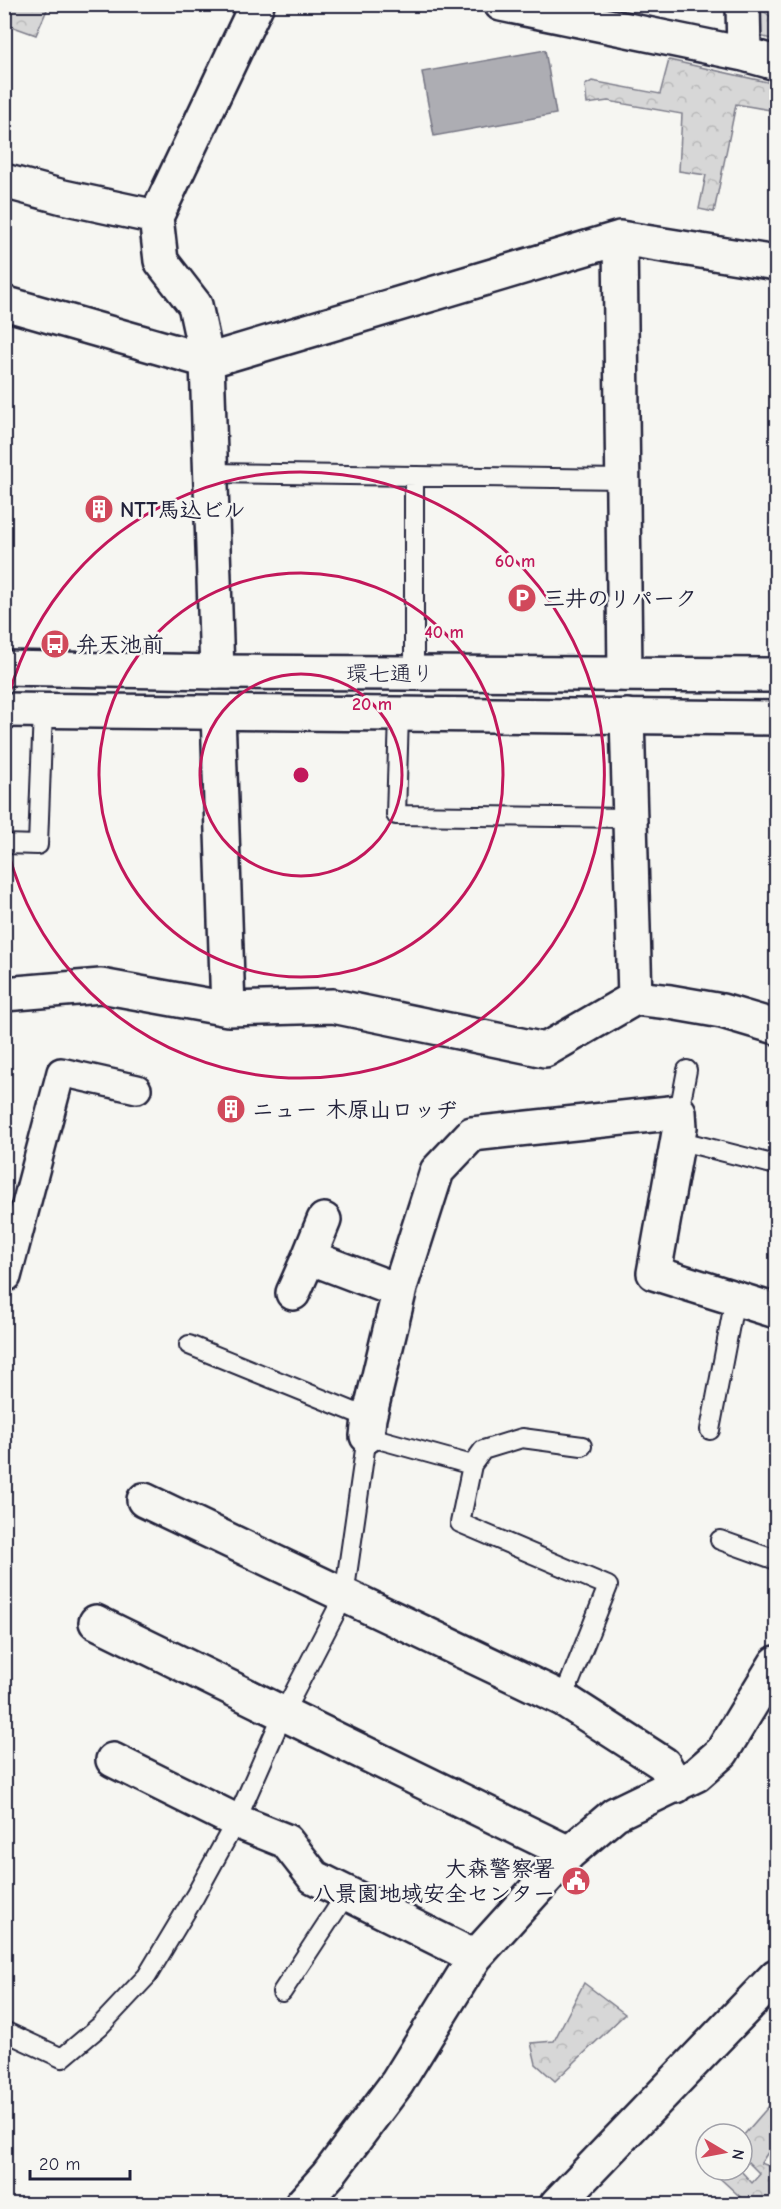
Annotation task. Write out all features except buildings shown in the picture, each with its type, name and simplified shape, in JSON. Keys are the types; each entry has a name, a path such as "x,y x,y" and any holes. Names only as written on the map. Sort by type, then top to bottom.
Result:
{"street":[{"path":"218,672 207,361 195,305 161,261 156,217 257,4"},
{"path":"501,4 744,54 777,63"},
{"path":"743,4 744,54"},
{"path":"4,181 63,197 156,217"},
{"path":"620,238 625,674"},
{"path":"4,303 207,361 620,238 777,263"},
{"name":"環七通り","path":"4,668 218,672 777,675"},
{"name":"環七通り","path":"4,710 777,717"},
{"path":"218,713 228,1009"},
{"path":"627,717 628,818 635,998"},
{"path":"4,994 101,986 228,1009 333,1006 545,1050 635,998 722,1011 777,1027"},
{"path":"4,1277 7,1277 61,1072 137,1089"},
{"path":"368,1427 399,1291 437,1171 472,1134 678,1126 654,1273 777,1311"},
{"path":"293,1293 324,1220"},
{"path":"309,1257 399,1291"},
{"path":"144,1500 563,1699 664,1764 675,1786"},
{"path":"96,1622 283,1714 579,1852"},
{"path":"302,2205 328,2175 398,2083 475,1956 615,1814 696,1775 722,1752 774,1676"},
{"path":"113,1760 236,1821 286,1841 314,1877 475,1956"},
{"path":"557,2205 777,1976"}],"lane":[{"path":"211,473 622,479"},
{"path":"414,476 414,673"},
{"path":"4,844 38,845 43,710"},
{"path":"399,715 396,815 628,818"},
{"path":"687,1070 678,1126 777,1165"},
{"path":"437,1171 451,1129"},
{"path":"710,1430 735,1298"},
{"path":"189,1345 368,1427 472,1465"},
{"path":"4,2031 62,2058 100,2026 147,1976 236,1821 283,1714 344,1596 368,1427"},
{"path":"563,1699 608,1586 460,1523 472,1465 483,1450 522,1438 582,1446"},
{"path":"720,1540 777,1560"},
{"path":"282,1992 347,1893"}],"green space":[{"path":"4,5 49,5 36,35 5,24"},
{"path":"761,9 776,21 776,40 759,36"},
{"path":"669,60 776,84 776,111 736,104 714,212 699,209 706,175 679,171 682,114 608,101 587,104 585,85 592,81 660,94"},
{"path":"584,1983 625,2014 555,2081 536,2064 531,2043 554,2041"},
{"path":"776,2098 776,2140 761,2163 776,2169 776,2204 748,2204 724,2182 752,2183 760,2174 754,2168 754,2123"}],"shaded area":[{"path":"545,50 556,114 434,136 422,72"}],"place":[{"name":"NTT馬込ビル","path":"99,509"},
{"name":"三井のリパーク","path":"522,598"},
{"name":"弁天池前","path":"55,644"},
{"name":"ニュー 木原山ロッヂ","path":"231,1109"},
{"name":"大森警察署 八景園地域安全センター","path":"576,1881"}]}
